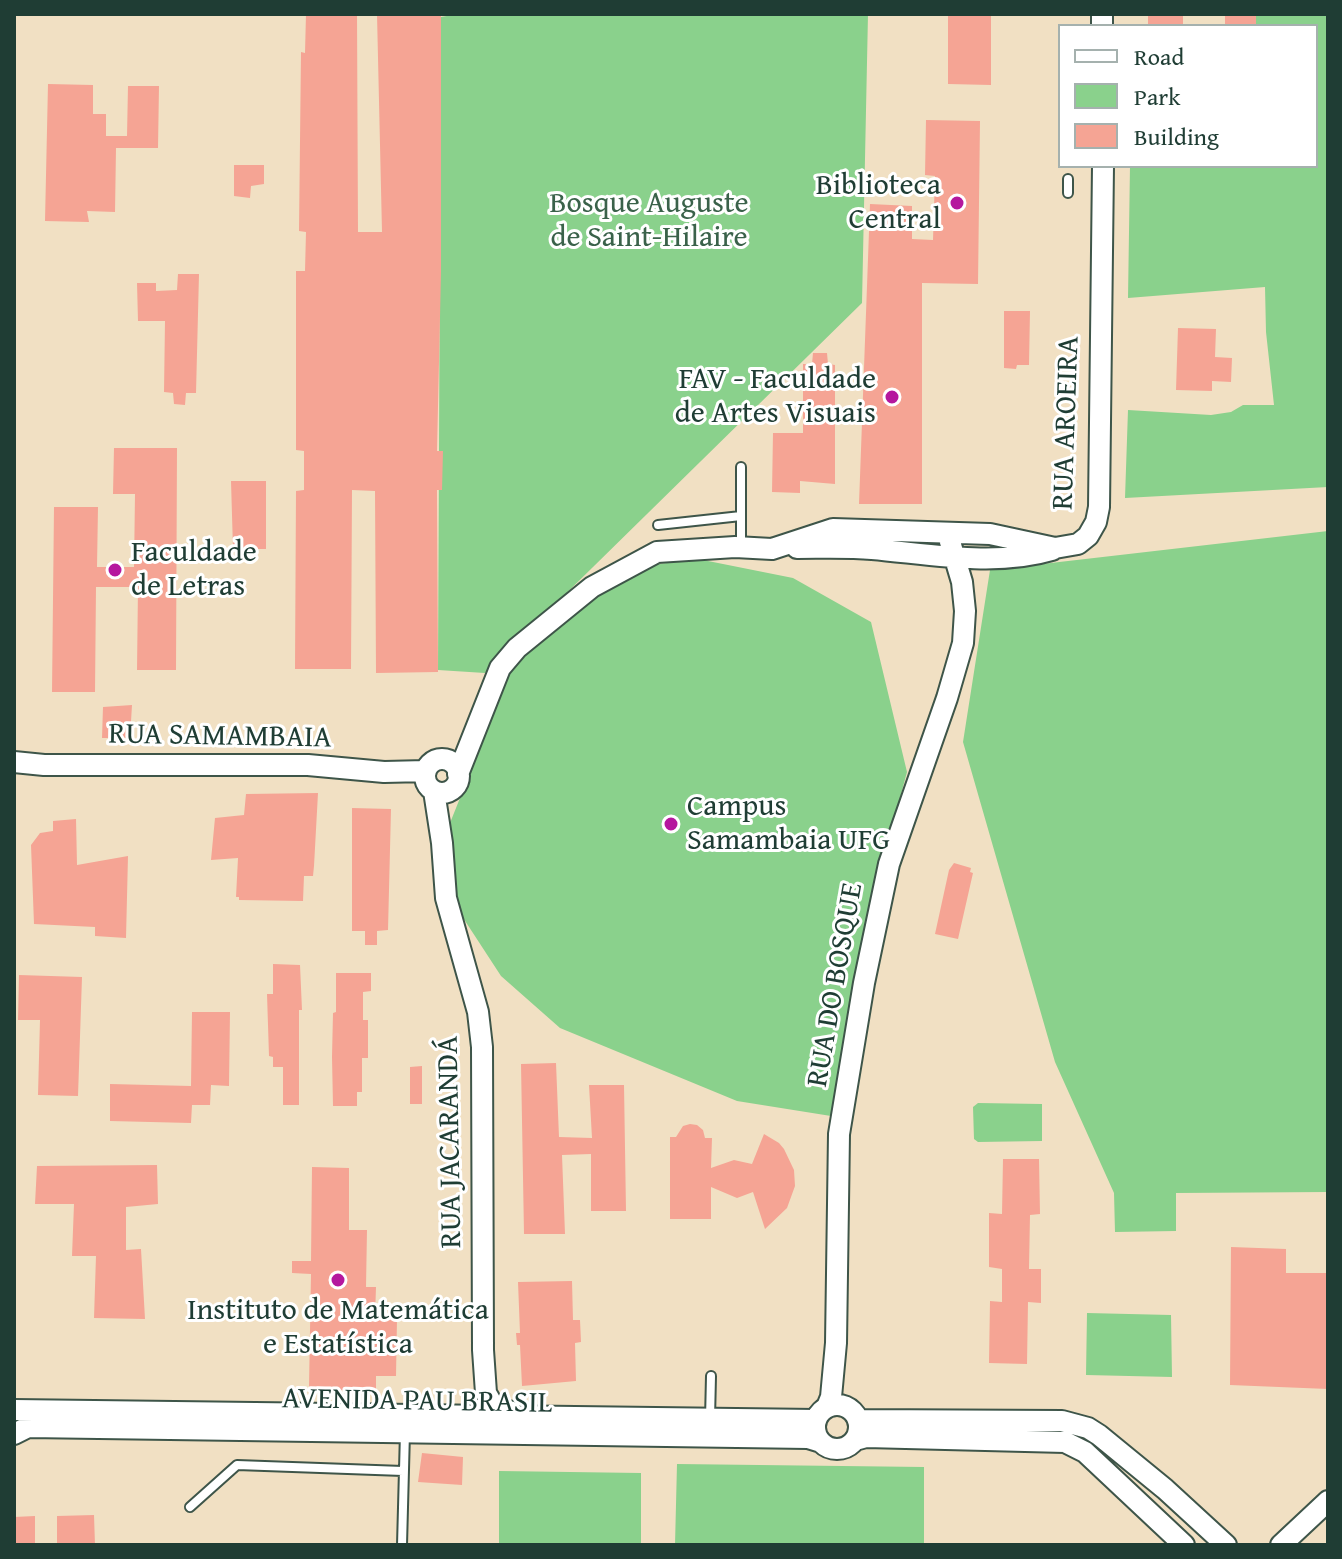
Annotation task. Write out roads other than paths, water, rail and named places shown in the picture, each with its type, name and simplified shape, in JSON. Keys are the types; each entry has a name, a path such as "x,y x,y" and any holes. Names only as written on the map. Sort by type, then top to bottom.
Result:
{"street":[{"name":"RUA AROEIRA","path":"449,778 477,731 500,668 517,648 592,587 657,552 772,549 833,529 990,534 1055,548 1078,544 1088,536 1096,522 1099,507 1103,168"},
{"path":"948,535 953,556"},
{"path":"772,549 840,547 1022,558 1055,548"},
{"name":"RUA DO BOSQUE","path":"828,1411 836,1343 839,1134 864,983 889,864 963,643 965,611 962,582 953,556"},
{"name":"RUA SAMAMBAIA","path":"14,762 44,765 308,765 384,772 426,771 438,760 449,778"},
{"name":"RUA JACARANDÁ","path":"449,778 442,843 446,898 478,1012 482,1047 483,1350"},
{"path":"459,1415 472,1410 477,1402 483,1350"},
{"path":"483,1350 486,1393 490,1404 501,1410 534,1417"},
{"path":"1184,1545 1085,1452 1065,1442 866,1437 856,1430 850,1409 828,1411 815,1432 821,1442 838,1449 856,1430 1062,1421 1077,1423 1119,1450 1226,1545"},
{"name":"AVENIDA PAU BRASIL","path":"14,1410 710,1420 828,1411"},
{"name":"AVENIDA PAU BRASIL","path":"14,1434 28,1427 808,1438 821,1442"},
{"path":"1281,1545 1328,1501"}],"lane":[{"path":"1068,179 1068,193"},
{"path":"741,467 741,548"},
{"path":"658,525 741,516"},
{"path":"710,1420 711,1376"},
{"path":"402,1545 405,1431"},
{"path":"190,1507 237,1465 403,1471"}],"place":[{"name":"Biblioteca Central","path":"957,203"},
{"name":"FAV - Faculdade de Artes Visuais","path":"892,397"},
{"name":"Faculdade de Letras","path":"115,570"},
{"name":"Campus Samambaia UFG","path":"671,824"},
{"name":"Instituto de Matemática e Estatística","path":"338,1280"}],"park label":[{"name":"Bosque Auguste de Saint-Hilaire","path":"649,221"}]}
